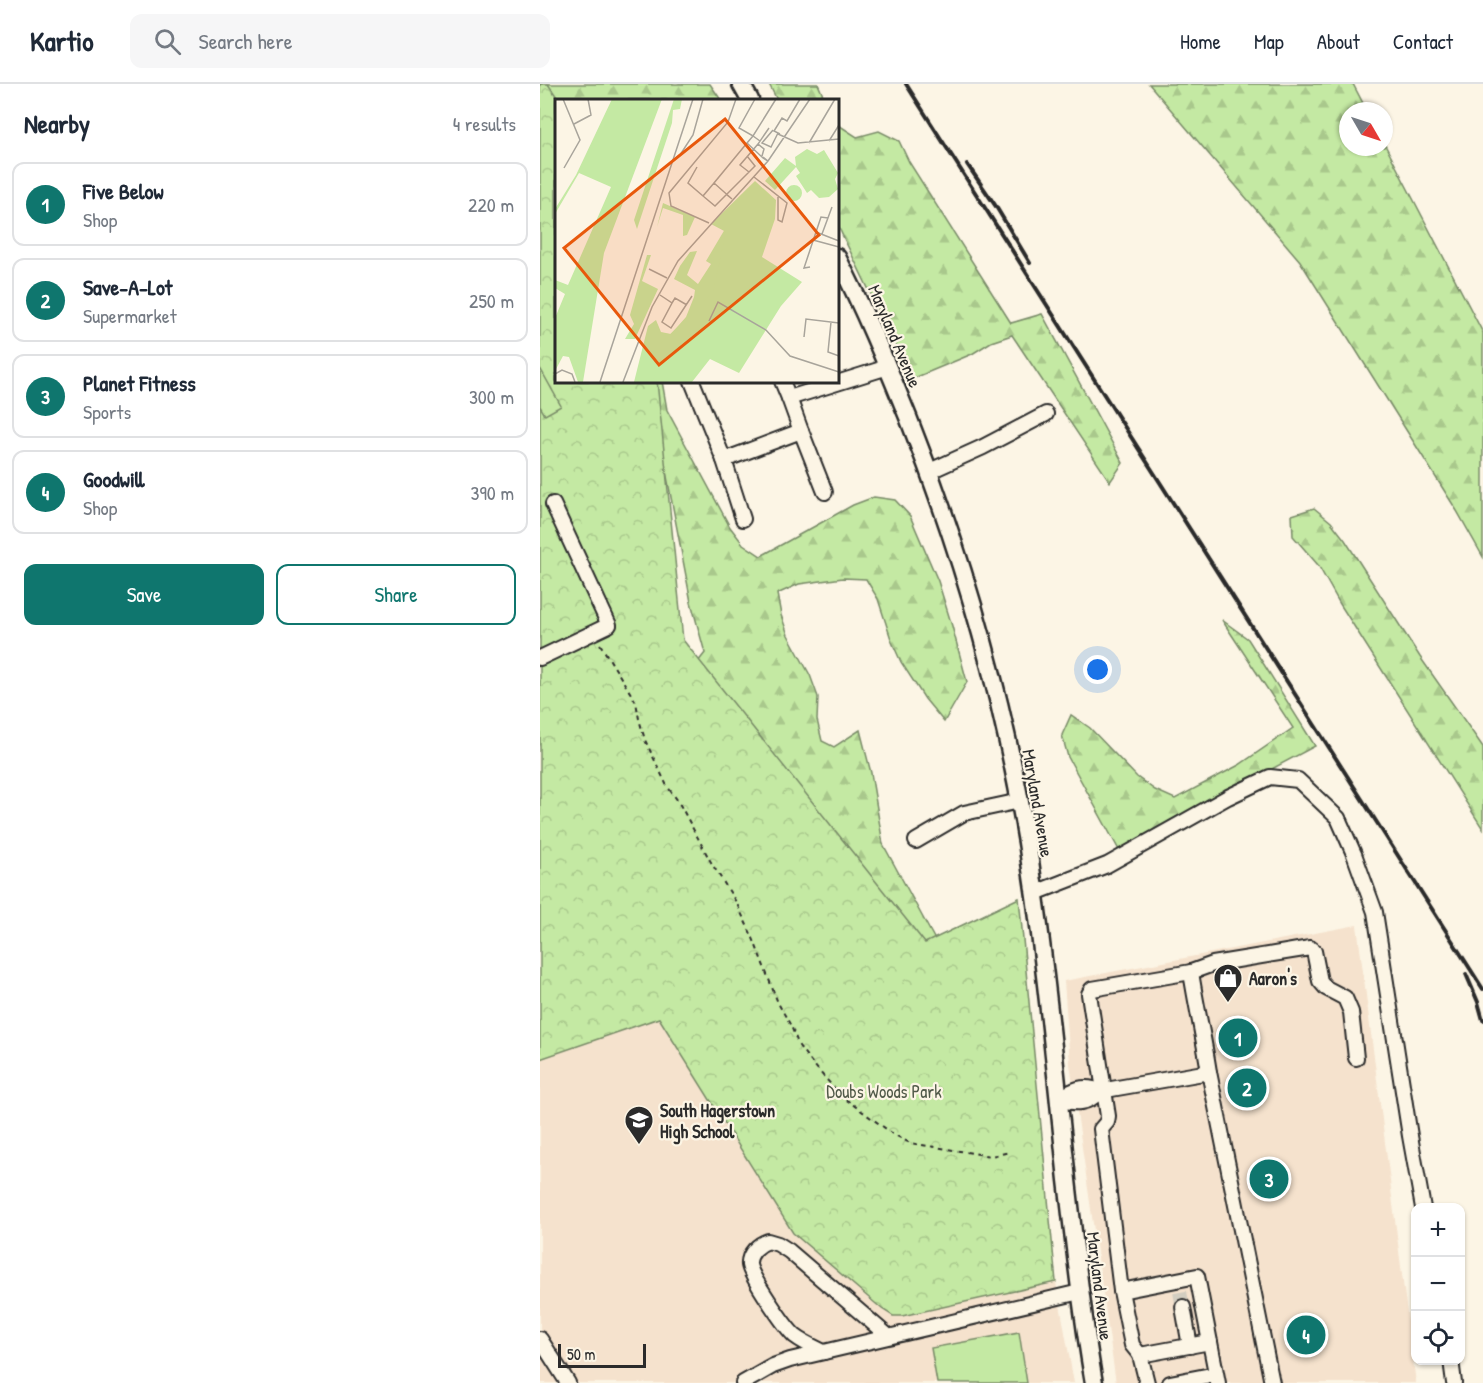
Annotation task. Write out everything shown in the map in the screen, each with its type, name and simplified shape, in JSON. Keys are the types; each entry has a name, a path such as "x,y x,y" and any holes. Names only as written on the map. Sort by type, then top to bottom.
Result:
{"main road":[{"path":"741,84 749,99"},
{"name":"Maryland Avenue","path":"838,259 888,367 930,471 975,612 999,700 1020,801 1035,893 1080,1292 1094,1383"}],"lane":[{"path":"789,398 888,367"},
{"path":"692,382 724,460 743,519"},
{"path":"782,382 825,492"},
{"path":"930,471 984,447 1046,414"},
{"path":"724,460 801,430"},
{"path":"540,658 609,625 553,504"},
{"path":"1035,893 1107,865 1228,797 1270,777 1298,780 1338,818 1375,912 1422,1203"},
{"path":"916,841 964,813 1020,801"},
{"path":"1147,1383 1140,1355 1132,1345 1121,1291 1101,1130 1108,1116 1102,1090 1089,994 1092,989 1191,972 1213,964 1310,948 1314,951 1320,981 1326,988 1345,998 1351,1012 1356,1058"},
{"path":"1191,972 1272,1383"},
{"path":"1058,1099 1072,1090 1091,1087 1102,1090 1209,1072"},
{"path":"824,1352 795,1336 752,1274 749,1263 753,1252 760,1244 768,1241 789,1251 888,1336"},
{"path":"1121,1291 1179,1286 1197,1276 1217,1379 1170,1383"},
{"path":"743,1383 772,1366 790,1360 1080,1292"},
{"path":"1183,1307 1190,1346"},
{"path":"540,1339 568,1383"},
{"path":"1140,1355 1210,1342"},
{"path":"1452,1365 1454,1383"}],"path":[{"path":"594,632 636,702 645,740 667,786 736,902 753,938 778,1004 799,1046 808,1058 844,1098 909,1143 991,1156 1010,1152"}],"shaded area":[{"path":"1357,925 1411,1344 1411,1365 1414,1365 1416,1383 1116,1383 1070,1064 1064,981"},
{"name":"South Hagerstown High School","path":"659,1018 793,1233 893,1316 902,1316 1056,1282 1074,1383 540,1383 540,1059"}],"green space":[{"path":"540,84 710,84 720,99 555,99"},
{"name":"Doubs Woods Park","path":"540,84 548,84 558,99 555,99 555,382 657,382 683,640 925,943 1019,898 1056,1282 902,1316 893,1316 793,1233 659,1018 540,1059"},
{"path":"769,84 818,84 825,99 776,99"},
{"path":"1149,84 1353,84 1362,102 1339,102 1339,156 1391,156 1483,333 1483,557 1457,511 1300,261"},
{"path":"838,125 857,137 879,131 899,141 909,162 1011,323 1042,314 1123,463 1110,482 1012,335 991,342 972,354 912,379 838,226"},
{"path":"540,368 561,406 545,415 540,406"},
{"path":"629,382 662,382 667,410 730,527 743,544 761,556 853,505 874,497 895,500 910,516 938,581 967,682 944,722 925,699 901,662 878,599 866,579 843,578 799,584 777,594 788,635 810,675 818,697 817,720 822,741 834,747 860,730 871,773 883,844 941,951 540,909 690,672 705,653 691,602 657,424"},
{"path":"1314,508 1331,522 1345,540 1420,657 1483,747 1483,829 1340,604 1318,565 1293,536 1292,515"},
{"path":"1222,620 1248,639 1315,746 1119,850 1068,757 1062,735 1071,715 1090,728 1137,777 1155,790 1175,799 1239,765 1293,728"},
{"path":"1019,1332 1027,1383 937,1383 931,1348"}],"tunnel":[{"path":"1180,1292 1183,1307"}],"railway":[{"path":"906,84 1483,989"},
{"path":"967,164 1030,263"},
{"path":"1466,974 1483,1020"}],"place":[{"name":"Aaron's","path":"1228,1004"},
{"name":"Five Below","path":"1238,1038"},
{"name":"Save-A-Lot","path":"1247,1088"},
{"name":"South Hagerstown High School","path":"639,1146"},
{"name":"Planet Fitness","path":"1269,1179"},
{"name":"Goodwill","path":"1306,1335"}]}
